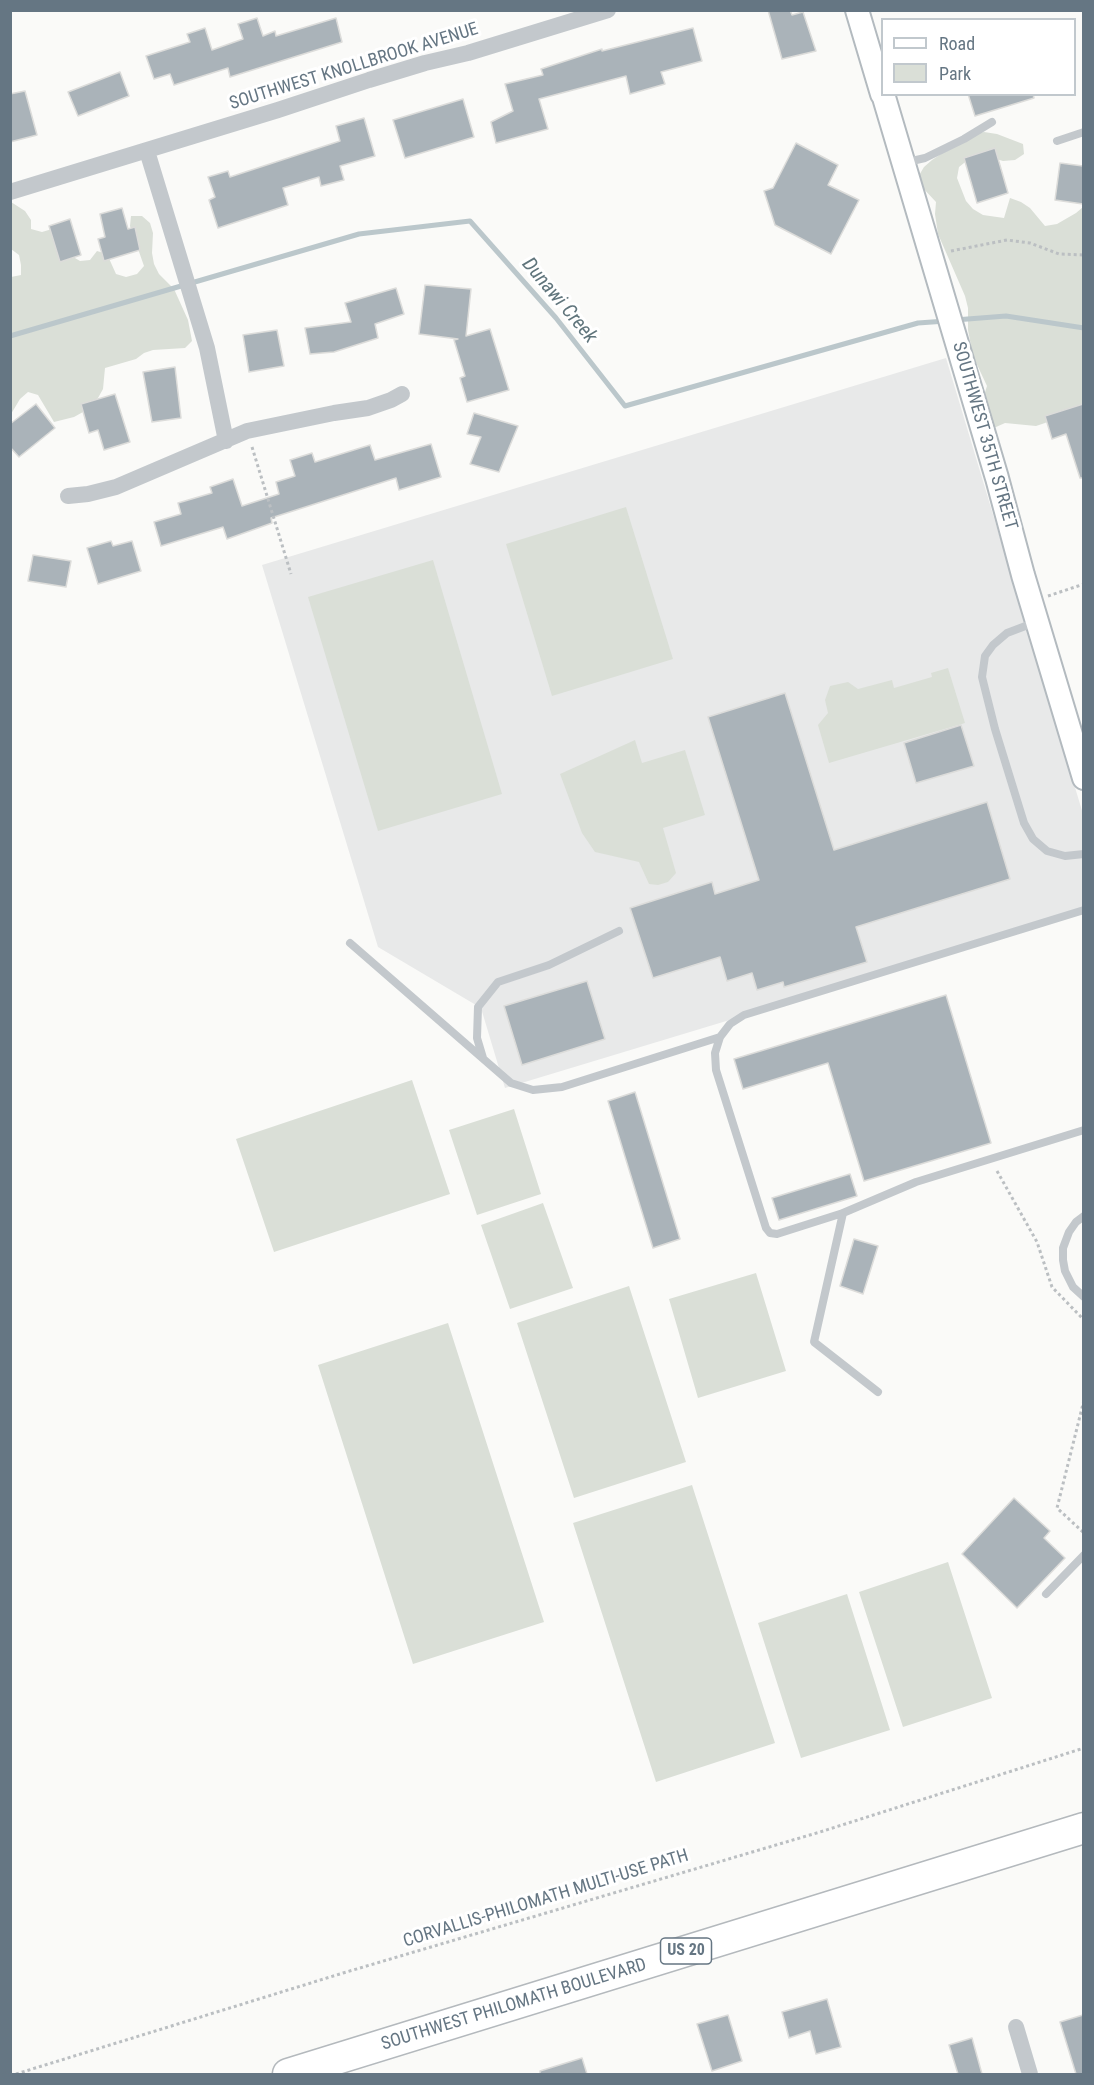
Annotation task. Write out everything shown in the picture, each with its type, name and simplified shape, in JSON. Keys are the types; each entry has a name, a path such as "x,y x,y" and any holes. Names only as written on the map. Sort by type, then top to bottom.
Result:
{"highway":[{"name":"SOUTHWEST PHILOMATH BOULEVARD","path":"288,2074 1083,1828"}],"street":[{"name":"SOUTHWEST KNOLLBROOK AVENUE","path":"10,192 369,80 468,53 608,10"},
{"name":"SOUTHWEST 35TH STREET","path":"857,10 863,22 881,87"},
{"name":"SOUTHWEST 35TH STREET","path":"884,96 998,478 1034,612 1083,778"},
{"path":"147,150 207,348 226,441"},
{"path":"68,495 88,494 116,487 247,431 368,408 402,394"},
{"path":"1016,2027 1030,2074"}],"lane":[{"path":"903,163 925,158 992,122"},
{"path":"1057,141 1083,132"},
{"path":"1034,612 993,645 985,656 982,676 1024,823 1033,839 1047,851 1065,856 1083,854"},
{"path":"1083,910 744,1015 729,1024 720,1037 715,1053 717,1070 766,1228 770,1233 777,1234 843,1213 916,1182 1083,1130"},
{"path":"483,1058 477,1038 478,1007 498,982 549,965 619,931"},
{"path":"350,943 511,1083 533,1090 562,1086 720,1037"},
{"path":"843,1213 814,1342 878,1392"},
{"path":"1083,1216 1069,1232 1063,1248 1065,1271 1073,1287 1083,1296"},
{"path":"1046,1594 1083,1555"}],"path":[{"path":"932,256 1007,240 1030,243 1059,254 1083,255"},
{"path":"247,431 291,574"},
{"path":"1034,612 1083,584"},
{"path":"993,1157 998,1173 1037,1242 1052,1287 1083,1320"},
{"path":"1083,1400 1057,1508 1083,1533"},
{"name":"CORVALLIS-PHILOMATH MULTI-USE PATH","path":"16,2074 398,1957 820,1832 1083,1748"}],"shaded area":[{"path":"946,358 1083,814 1083,913 505,1088 481,1008 378,947 262,565"}],"green space":[{"path":"984,132 997,134 1023,144 1024,154 1015,160 1003,161 984,152 974,155 959,167 957,178 966,201 973,209 983,215 1004,218 1010,198 1030,208 1045,226 1057,224 1083,207 1083,413 1073,408 1036,426 1005,423 996,427 986,427 981,405 987,386 973,356 965,296 938,234 936,202 922,187 918,177 932,160 971,134"},
{"path":"11,202 25,211 31,220 31,229 42,232 52,229 70,255 80,261 90,260 97,251 107,254 116,274 126,277 137,274 144,266 130,226 131,216 142,216 150,223 153,233 154,264 159,274 174,289 188,320 192,341 185,348 153,350 136,359 105,368 103,389 98,398 74,417 54,422 38,395 28,392 20,399 11,414 11,277 21,275 21,265 19,255 11,249"},
{"path":"626,507 673,659 552,696 506,544"},
{"path":"433,560 502,794 378,831 308,597"},
{"path":"948,668 965,723 829,763 818,725 828,713 825,700 830,686 848,682 858,689 892,680 894,688 932,677 931,673"},
{"path":"635,740 642,763 685,750 705,815 663,828 676,873 668,882 658,885 649,884 639,862 595,852 582,833 560,774"},
{"path":"412,1080 450,1194 274,1252 236,1139"},
{"path":"514,1109 541,1194 477,1215 449,1130"},
{"path":"543,1203 573,1288 510,1309 481,1225"},
{"path":"756,1273 786,1371 698,1398 669,1299"},
{"path":"629,1286 686,1462 574,1498 517,1323"},
{"path":"448,1323 544,1622 413,1664 318,1365"},
{"path":"692,1485 775,1743 656,1782 573,1523"},
{"path":"948,1562 992,1698 903,1727 859,1592"},
{"path":"847,1594 890,1730 801,1758 758,1623"}],"building":[{"path":"768,10 790,10 792,15 803,12 816,51 782,59"},
{"path":"257,18 263,36 275,31 276,36 336,18 342,42 230,77 228,68 174,85 170,74 154,79 146,56 190,42 187,34 205,28 212,50 243,39 238,24"},
{"path":"693,28 702,61 661,72 665,84 630,94 626,76 539,99 548,129 496,143 491,122 513,111 505,84 543,75 541,69 602,49 602,51"},
{"path":"120,72 129,96 78,116 68,92"},
{"path":"25,91 37,135 10,142 10,94"},
{"path":"969,96 1034,96 1034,98 975,116"},
{"path":"463,99 474,137 405,158 393,120"},
{"path":"364,118 375,156 340,166 344,180 321,186 319,177 283,188 288,205 218,228 209,200 215,197 208,177 228,171 230,177 340,141 336,126"},
{"path":"796,143 838,165 828,185 859,200 831,254 775,225 764,191 773,188"},
{"path":"995,148 1008,193 977,203 964,158"},
{"path":"1060,163 1083,166 1083,204 1055,200"},
{"path":"122,208 128,229 135,227 140,250 104,261 98,239 105,237 100,214"},
{"path":"70,219 81,255 60,262 49,226"},
{"path":"425,285 471,289 466,336 490,329 509,390 467,402 460,378 465,376 454,340 458,339 419,334"},
{"path":"396,288 404,314 375,324 378,338 334,352 310,354 305,328 351,322 345,303"},
{"path":"277,330 284,366 249,372 243,335"},
{"path":"175,367 181,418 152,422 143,372"},
{"path":"115,394 130,442 104,450 98,430 89,433 81,404"},
{"path":"36,404 55,428 19,457 10,447 10,424"},
{"path":"1083,404 1083,478 1080,478 1066,434 1052,439 1045,416"},
{"path":"474,413 518,426 499,472 470,464 481,437 467,434"},
{"path":"431,444 441,477 399,490 396,478 271,518 272,523 227,539 223,527 161,546 154,522 181,514 178,503 212,493 210,487 233,479 242,506 279,494 276,482 295,476 290,460 312,453 315,462 370,445 375,460"},
{"path":"111,541 113,546 132,541 141,571 98,584 87,548"},
{"path":"33,555 71,561 66,587 28,581"},
{"path":"785,693 834,850 987,802 1010,879 856,927 867,962 784,987 783,982 757,990 752,973 727,981 720,957 653,978 630,908 712,882 715,894 759,880 708,717"},
{"path":"961,725 974,766 916,783 904,743"},
{"path":"587,981 605,1039 522,1065 504,1006"},
{"path":"946,995 991,1143 864,1181 828,1063 743,1089 734,1059"},
{"path":"635,1092 680,1239 653,1248 608,1101"},
{"path":"850,1174 857,1196 779,1220 772,1198"},
{"path":"854,1239 878,1246 863,1294 840,1286"},
{"path":"1014,1498 1050,1531 1044,1538 1065,1558 1017,1608 962,1554"},
{"path":"827,1999 841,2047 816,2054 810,2031 789,2038 782,2012"},
{"path":"728,2015 742,2061 712,2071 697,2024"},
{"path":"1083,2015 1083,2074 1076,2074 1060,2022"},
{"path":"972,2038 982,2074 958,2074 949,2045"},
{"path":"582,2058 587,2074 540,2074 540,2071"}],"waterway":[{"name":"Dunawi Creek","path":"10,336 359,234 470,221 556,318 625,406 918,323 946,321"},
{"name":"Dunawi Creek","path":"955,320 1006,316 1084,328"}]}
